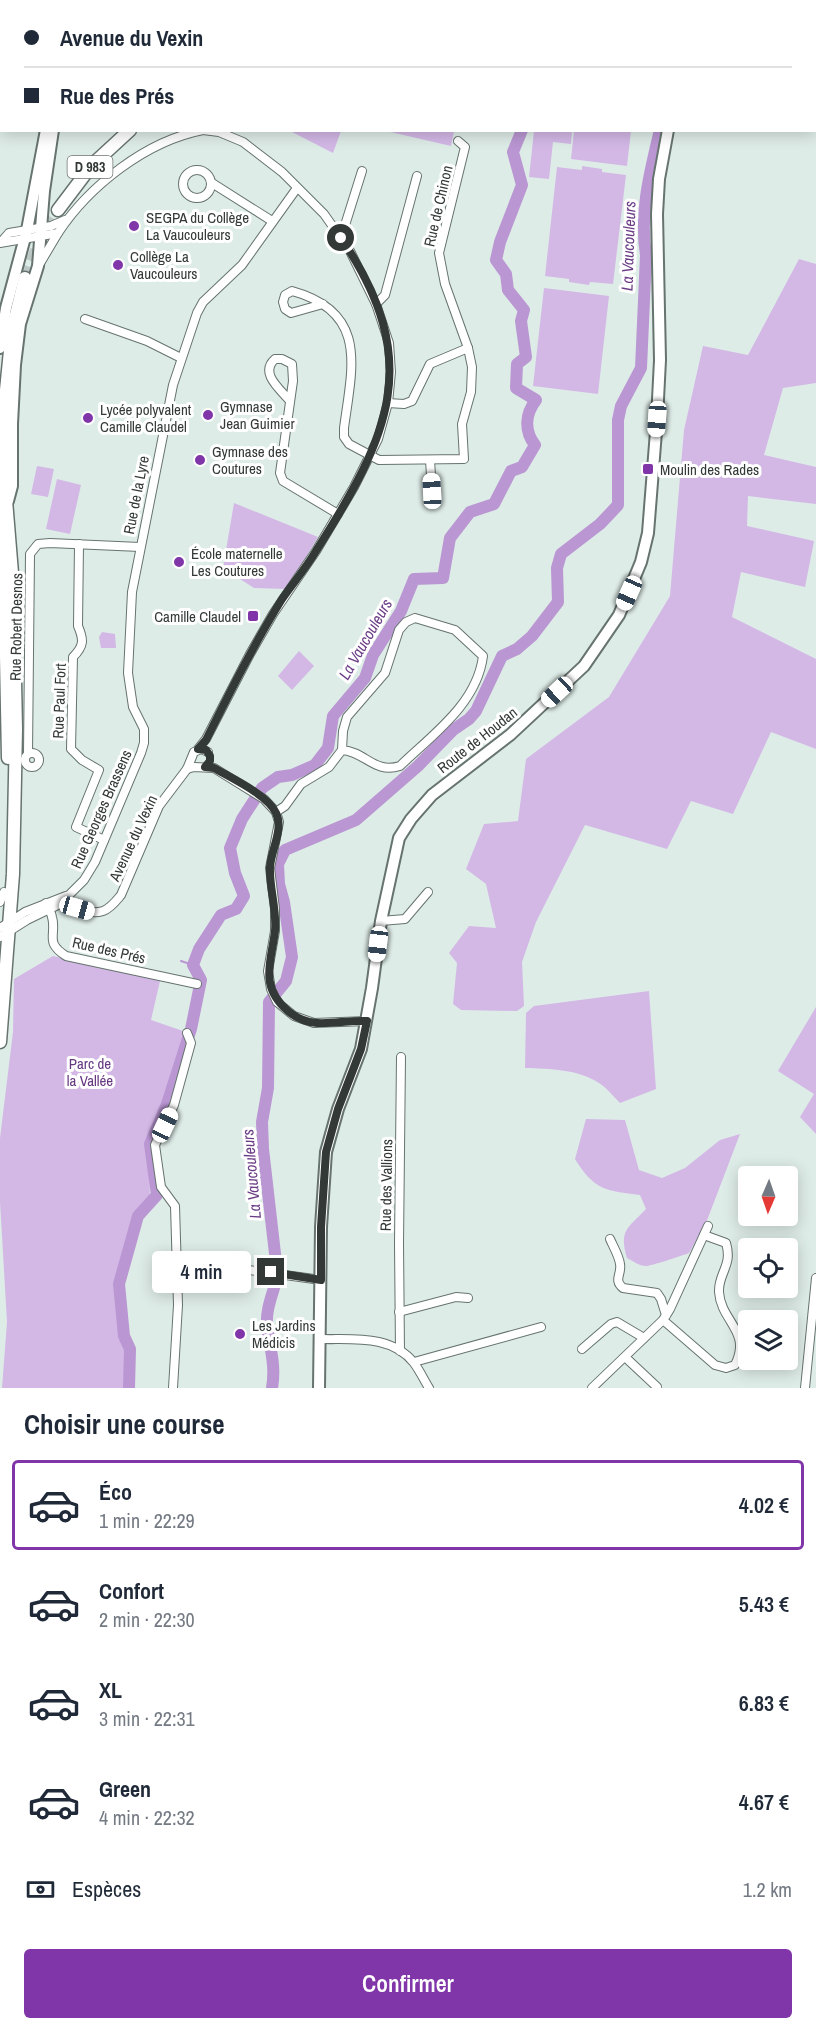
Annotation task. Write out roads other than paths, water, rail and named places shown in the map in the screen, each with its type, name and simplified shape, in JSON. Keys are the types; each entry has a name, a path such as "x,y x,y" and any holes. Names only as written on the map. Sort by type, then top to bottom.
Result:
{"main road":[{"name":"D 983","path":"58,210 92,165 127,132"},
{"path":"0,1042 8,773 2,583 6,380 14,322 25,278"},
{"path":"3,504 13,585 16,685 13,874 5,900"},
{"path":"0,952 4,930"}],"street":[{"path":"0,348 6,308 25,234 46,132"},
{"path":"3,504 12,486 15,365 20,324 38,266 44,191 53,132"},
{"path":"38,266 68,218 100,184 154,148 193,132"},
{"path":"209,755 198,749 206,740 273,614 338,514 378,439 388,403 391,372 390,355 376,304 365,278 324,214 271,162 243,142 219,132"},
{"name":"Route de Houdan","path":"319,1388 321,1227 326,1152 338,1109 361,1049 381,921 399,838 411,819 432,795 510,735 584,666 619,615 641,562 648,533 657,419 660,360 657,214 659,179 668,132"},
{"name":"Rue de Chinon","path":"458,141 465,147 439,253 445,284 468,348"},
{"path":"341,238 362,171"},
{"path":"376,304 385,295 417,176"},
{"path":"212,183 272,221"},
{"name":"Rue de la Lyre","path":"144,729 133,706 128,673 132,592 166,418 181,358 203,302 242,265 297,188"},
{"path":"43,213 50,221 57,222 68,218"},
{"path":"41,233 68,218"},
{"path":"1,242 9,233 58,233"},
{"path":"323,304 291,313 285,309 283,302 285,295 292,291 308,296 323,304 344,327 352,347 353,364 344,437 349,444 379,460 464,459 462,424 471,392 472,367 468,348 430,364 412,401 404,404 388,403"},
{"path":"85,319 147,341 181,358"},
{"path":"290,401 270,377 268,371 270,363 275,359 282,359 292,364 293,381 280,473 283,481 338,514"},
{"path":"430,460 432,491"},
{"name":"Rue Robert Desnos","path":"28,753 30,554 38,544 50,543 140,548"},
{"name":"Rue Paul Fort","path":"79,544 78,626 83,638 81,648 73,657 71,749 99,770 76,827 104,840"},
{"path":"276,812 285,806 301,784 329,767 342,750 343,731 347,717 385,673 399,630 405,622 415,618 455,630 483,656 482,667 462,706 400,766 391,769 380,768 351,751 342,750"},
{"name":"Rue Georges Brassens","path":"66,898 84,880 95,862 141,753 144,729"},
{"path":"206,740 214,768"},
{"name":"Avenue du Vexin","path":"66,898 71,906 90,912 102,911 112,905 121,895 159,806 187,769 198,749"},
{"path":"201,767 209,755"},
{"path":"192,757 192,762 201,767"},
{"path":"187,769 214,768 264,799 276,812 279,822 270,867 275,931 268,970 271,989 278,1002 294,1016 314,1023 367,1021"},
{"path":"381,921 405,919 428,892"},
{"path":"4,930 66,898"},
{"path":"5,900 25,912"},
{"path":"4,930 25,912 47,906"},
{"name":"Rue des Prés","path":"47,906 52,918 51,938 54,946 66,956 197,984"},
{"path":"173,1388 178,1305 175,1206 161,1187 155,1145 174,1105 191,1043 187,1033"},
{"name":"Rue des Vallions","path":"400,1351 401,1057"},
{"path":"592,1388 665,1318 708,1226"},
{"path":"610,1239 620,1263 618,1284 623,1288 657,1293 661,1299 665,1318 715,1365 726,1368 735,1365 741,1354 740,1336 722,1304 719,1291 729,1255 726,1243 704,1235"},
{"path":"177,1260 321,1280"},
{"path":"805,1388 816,1278"},
{"path":"399,1312 456,1297 468,1298"},
{"path":"582,1349 611,1324 617,1322 644,1338"},
{"path":"414,1362 541,1327"},
{"path":"320,1339 371,1340 400,1351 414,1362 429,1388"},
{"path":"625,1357 656,1387 663,1380"}],"waterway":[{"name":"La Vaucouleurs","path":"129,1388 130,1349 124,1336 119,1284 138,1216 157,1195 150,1144 167,1104 191,1029 201,980 193,965 199,949 221,915 236,909 244,896 235,873 230,848 242,819 262,788 278,777 292,775 315,765 328,748 333,716 365,678 373,655 401,611 414,579 443,578 450,538 470,512 494,504 511,471 522,467 535,445 531,440 527,422 532,405 536,400 516,388 517,364 526,357 521,321 524,310 508,290 506,274 496,260 500,242 522,185 513,152 521,132"},
{"name":"La Vaucouleurs","path":"277,1271 262,1122 268,1088 269,1002 286,981 292,957 279,884 278,864 285,850 356,820 418,766 453,730 469,719 476,711 502,656 517,649 532,636 558,602 557,568 561,554 600,524 618,505 618,420 621,406 641,368 646,255 645,208 649,177 660,132"},
{"path":"181,961 193,965"},
{"name":"La Vaucouleurs","path":"272,1388 273,1365 267,1321 274,1288"}],"tunnel":[{"path":"25,278 38,245 58,210"}],"place":[{"name":"SEGPA du Collège La Vaucouleurs","path":"134,226"},
{"name":"Collège La Vaucouleurs","path":"118,265"},
{"name":"Gymnase Jean Guimier","path":"208,415"},
{"name":"Lycée polyvalent Camille Claudel","path":"88,418"},
{"name":"Gymnase des Coutures","path":"200,460"},
{"name":"Moulin des Rades","path":"648,469"},
{"name":"École maternelle Les Coutures","path":"179,562"},
{"name":"Camille Claudel","path":"253,616"},
{"name":"Les Jardins Médicis","path":"240,1334"}],"park label":[{"name":"Parc de la Vallée","path":"90,1072"}]}
